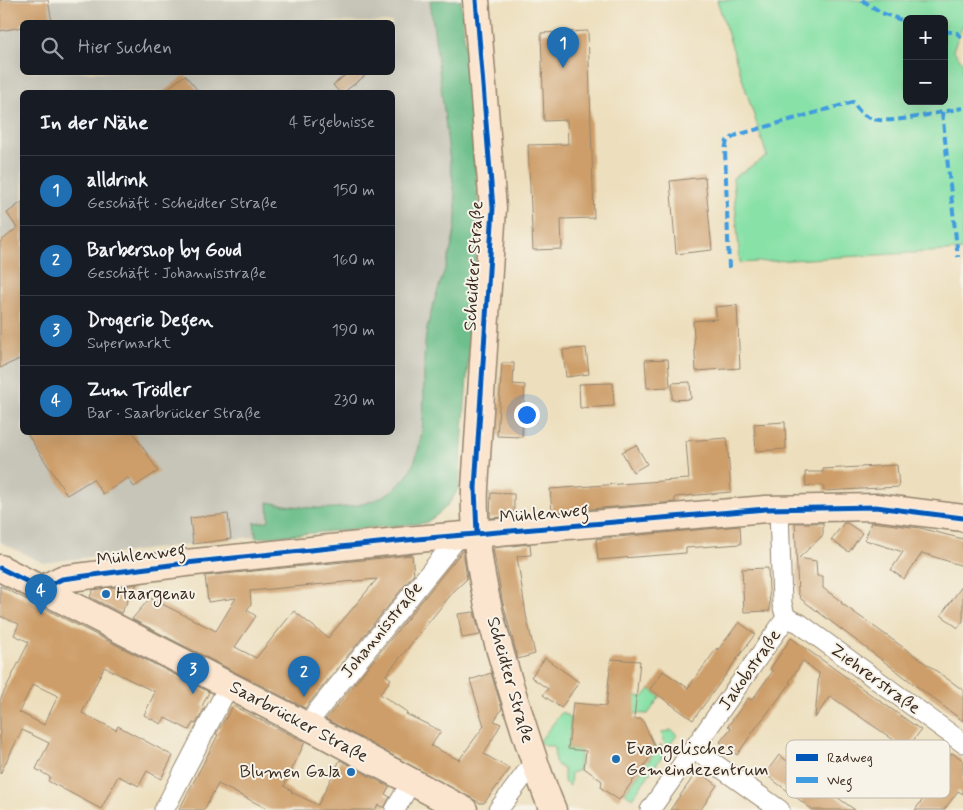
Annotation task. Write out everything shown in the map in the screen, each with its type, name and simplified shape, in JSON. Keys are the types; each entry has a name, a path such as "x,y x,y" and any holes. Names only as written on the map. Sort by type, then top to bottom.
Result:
{"main road":[{"name":"Scheidter Straße","path":"476,0 493,208 475,488 468,535 485,588 500,654 534,762 553,810"},
{"name":"Mühlenweg","path":"42,589 62,579 90,575 468,535 779,509 876,507 963,518"},
{"name":"Saarbrücker Straße","path":"0,568 306,725 464,810"}],"street":[{"name":"Jakobstraße","path":"650,810 786,618 782,604 779,509"},
{"name":"Johannisstraße","path":"306,725 468,535"},
{"name":"Ziehrerstraße","path":"786,618 799,623 963,743"},
{"path":"164,810 229,685"},
{"path":"694,749 780,810"},
{"name":"Scheidter Straße","path":"498,810 534,762"},
{"path":"395,810 411,782"}],"shaded area":[{"path":"0,0 461,0 479,213 459,487 453,500 445,509 425,523 231,539 43,563 0,542"}],"green space":[{"path":"430,0 461,0 479,213 459,487 445,508 425,523 256,538 254,523 269,521 268,502 301,507 338,508 372,501 387,494 401,483 411,470 417,454 423,418 424,362 427,329 451,250 456,217 455,194"},
{"path":"717,0 963,0 963,25 953,50 963,63 963,250 740,263 733,178 767,156"},
{"path":"650,689 660,697 648,714 626,713 636,696 643,697"},
{"path":"562,712 571,718 568,749 581,750 579,770 571,773 570,786 564,782 564,770 555,763 554,746 545,746 539,742"},
{"path":"671,730 677,735 667,749 661,733"},
{"path":"661,744 664,754 632,798 625,793"}],"building":[{"path":"0,0 48,0 52,20 20,20 20,27 0,31"},
{"path":"588,31 594,218 561,219 562,249 533,250 528,145 568,144 567,120 544,121 541,33"},
{"path":"185,75 197,90 166,90"},
{"path":"345,75 366,75 347,90 337,90 333,85"},
{"path":"705,177 712,250 676,254 670,181"},
{"path":"20,203 20,359 0,368 0,242 17,228 7,213"},
{"path":"737,305 740,368 696,371 693,321 717,319 715,307"},
{"path":"586,348 589,374 566,377 563,350"},
{"path":"668,359 670,387 647,388 645,360"},
{"path":"502,363 514,363 513,384 525,385 522,437 497,436"},
{"path":"690,382 691,399 672,400 672,383"},
{"path":"613,383 614,406 580,408 579,384"},
{"path":"785,422 786,449 756,451 754,424"},
{"path":"28,435 135,435 158,471 134,487 128,478 103,494 93,479 67,495"},
{"path":"727,438 731,492 675,497 675,502 552,512 550,489 689,479 686,441"},
{"path":"636,445 647,464 633,472 622,452"},
{"path":"897,465 899,487 824,491 823,485 806,486 805,472 823,472 823,469"},
{"path":"491,493 514,494 514,516 490,518"},
{"path":"228,514 231,539 193,544 190,518"},
{"path":"871,522 920,528 963,539 963,566 922,553 904,579 891,570 903,552 865,540"},
{"path":"795,523 823,523 823,535 799,558 816,561 817,576 823,576 823,588 841,603 963,690 963,721 801,599 798,593"},
{"path":"844,523 862,533 849,552 831,540"},
{"path":"740,526 741,544 686,548 686,553 598,560 596,539"},
{"path":"530,544 531,555 517,556 526,615 535,654 518,659 502,599 493,548"},
{"path":"463,550 467,579 454,591 386,675 391,679 380,694 407,712 406,714 441,731 431,746 459,760 484,726 470,680 491,673 502,709 494,721 501,724 484,754 510,769 484,803 480,803 326,719"},
{"path":"412,555 414,574 305,708 132,619 150,598 216,631 236,598 208,602 205,576","holes":["377,579 328,638 294,611 256,658 235,647 256,616 247,610 251,604 250,591"]},
{"path":"768,568 770,611 744,612 742,569"},
{"path":"137,584 121,613 90,597 93,590"},
{"path":"963,585 963,621 958,628 941,615"},
{"path":"0,586 209,692 202,706 205,707 196,724 193,723 189,730 165,718 161,724 144,715 155,692 104,667 82,713 116,730 118,726 173,756 161,779 147,771 139,786 118,776 101,809 48,781 50,777 36,769 49,743 22,730 0,774 0,700 29,642 14,635 19,624 0,616","holes":["33,684 58,696 44,725 19,712"]},
{"path":"474,612 480,635 462,638 458,614"},
{"path":"739,622 755,634 693,720 650,689 663,671 688,688 717,648 718,650"},
{"path":"791,638 921,730 914,740 894,740 830,696 815,718 819,673 803,661 789,682 791,683 737,755 720,742 731,728 728,726 748,698 752,700 773,671 770,669"},
{"path":"545,658 579,682 561,708 543,695 548,689 531,677"},
{"name":"Evangelisches Gemeindezentrum","path":"611,659 640,661 634,719 642,719 656,749 619,800 601,788 602,781 584,768 586,751 568,749 573,703 606,706"},
{"path":"233,706 305,742 284,786 291,792 318,805 340,760 389,787 385,794 390,797 384,808 378,805 375,810 270,810 218,784 204,810 179,810 218,735 216,734"},
{"path":"952,753 963,760 963,794 958,791 944,810 915,810 924,798 950,798 950,756"},
{"path":"779,755 786,760 786,790 765,774"},
{"path":"698,770 717,785 704,805 700,810 670,810"},
{"path":"797,798 838,798 855,810 813,810"}],"marked path":[{"path":"862,0 882,13 903,21"},
{"path":"948,32 957,33 963,39"},
{"path":"729,268 725,150 727,141 737,135 853,102 865,115 878,120 902,119 963,108"},
{"path":"942,112 958,257"}],"cycle path":[{"path":"476,0 493,208 475,488 477,534"},
{"path":"0,568 42,589 62,579 186,563 417,539 766,509 876,507 963,518"}],"place":[{"name":"alldrink","path":"563,68"},
{"name":"Haargenau","path":"106,594"},
{"name":"Zum Trödler","path":"41,615"},
{"name":"Drogerie Degen","path":"193,694"},
{"name":"Barbershop by Goud","path":"304,697"},
{"name":"Evangelisches Gemeindezentrum","path":"616,759"},
{"name":"Blumen Gala","path":"351,772"}]}
